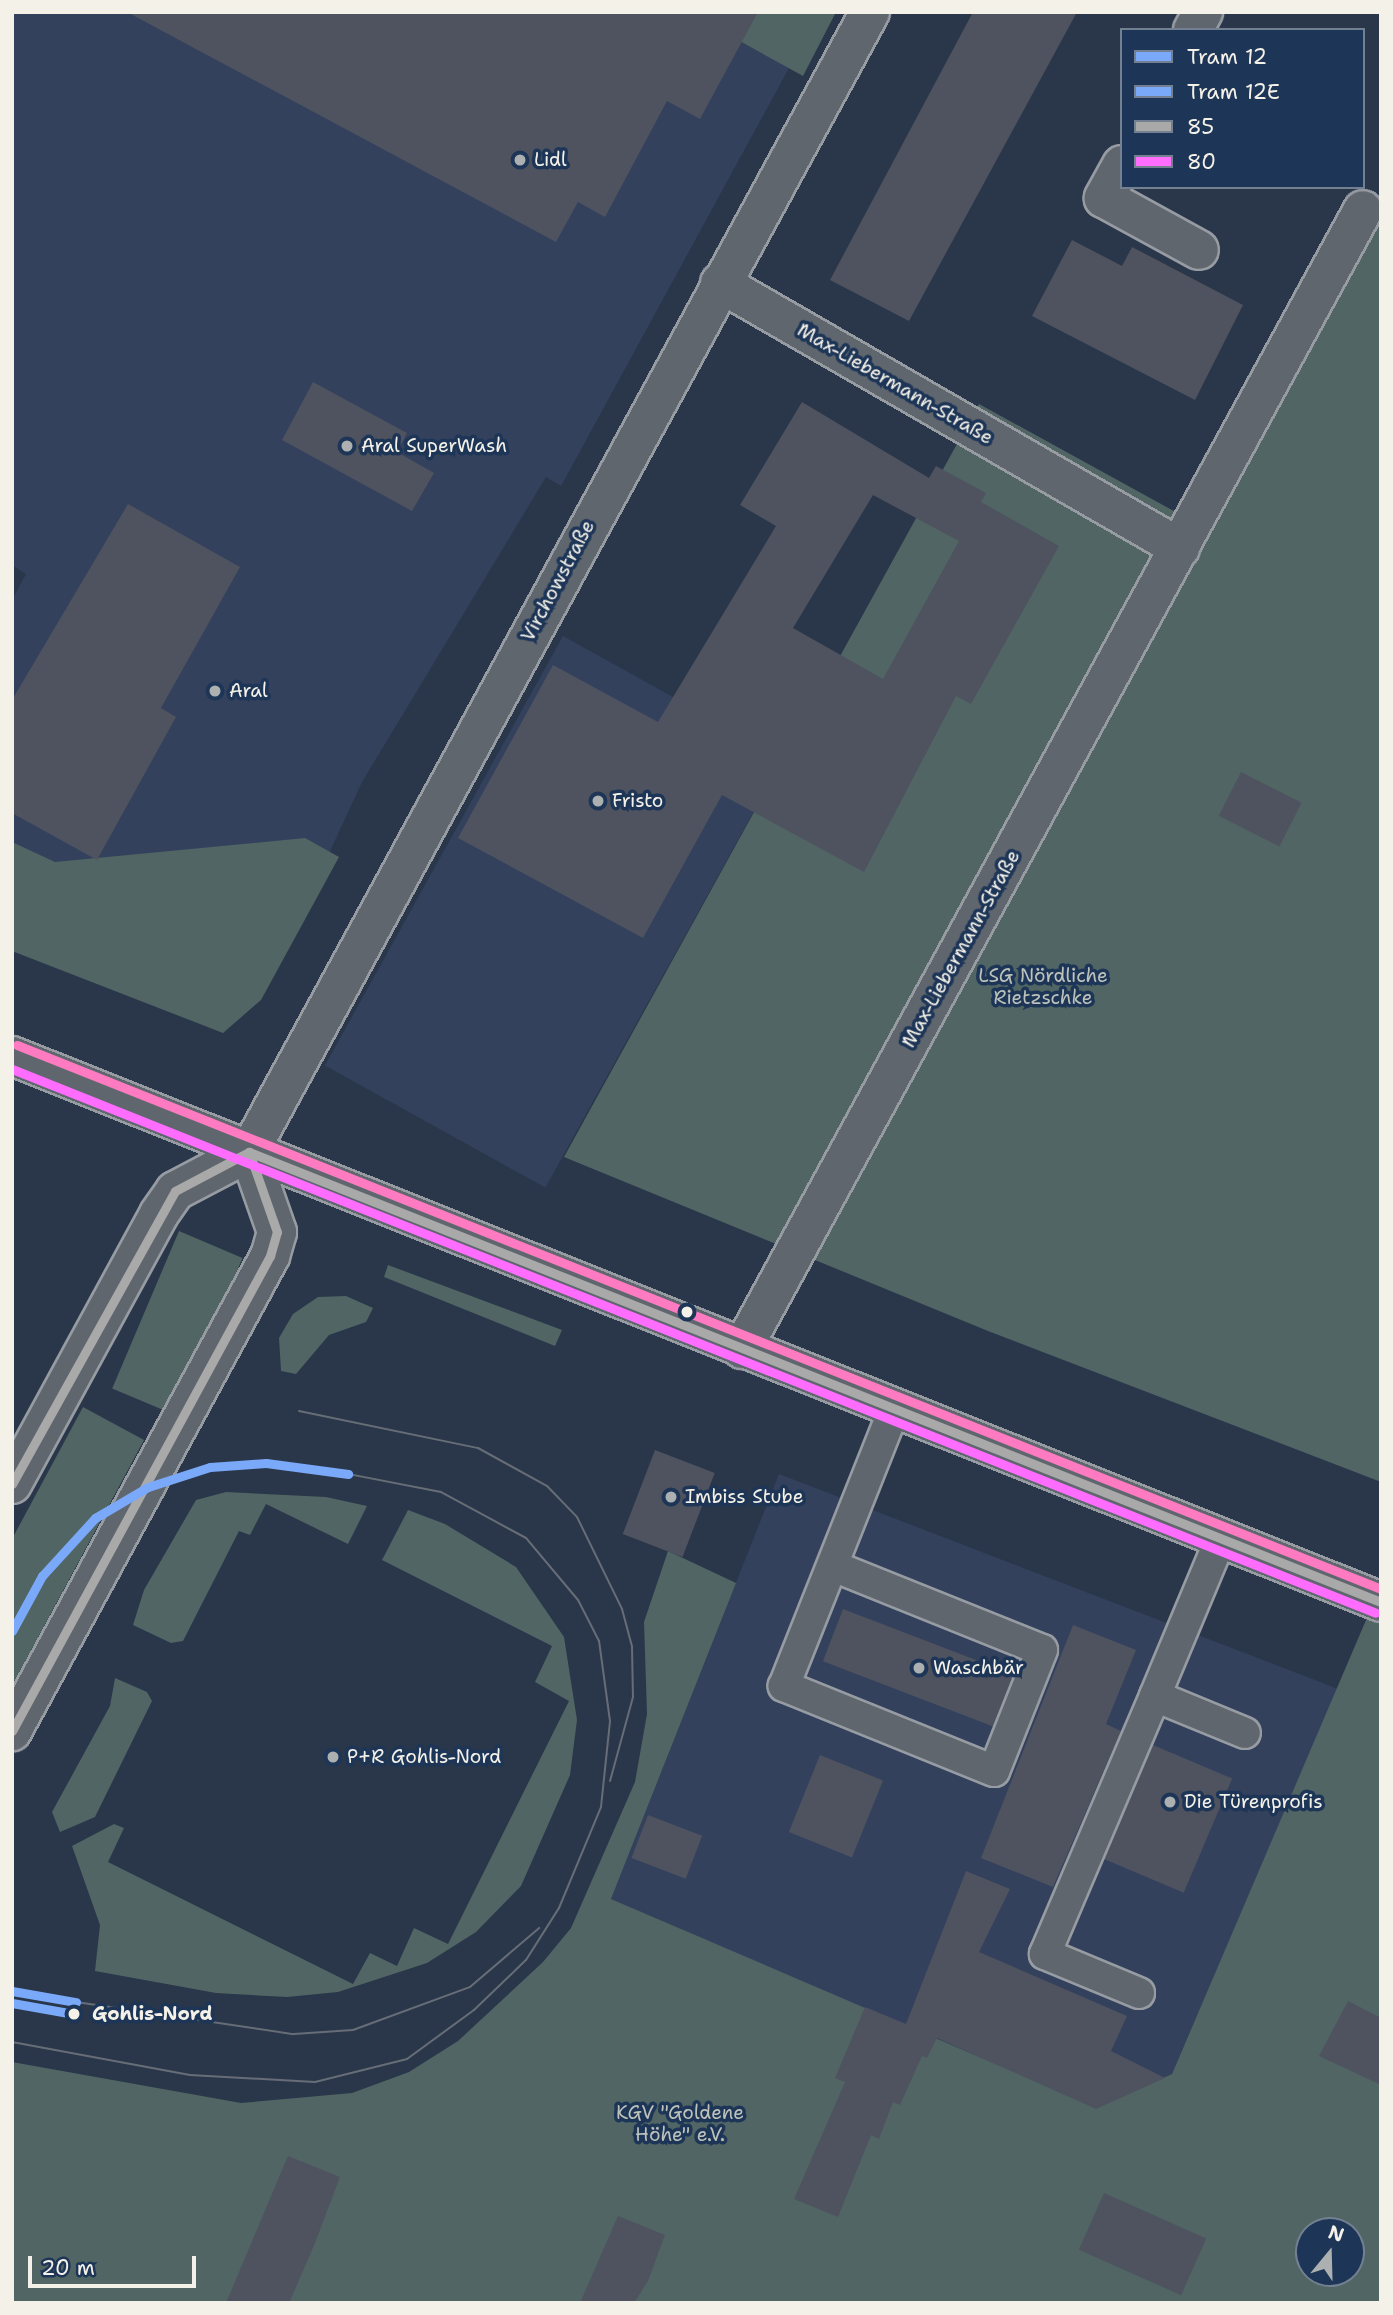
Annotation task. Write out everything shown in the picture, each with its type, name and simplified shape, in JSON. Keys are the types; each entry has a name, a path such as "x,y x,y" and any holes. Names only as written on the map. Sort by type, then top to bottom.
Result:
{"street":[{"name":"Virchowstraße","path":"249,1152 870,12"},
{"path":"1194,28 1202,12"},
{"path":"1120,169 1104,198 1199,250"},
{"name":"Max-Liebermann-Straße","path":"743,1349 1363,210"},
{"name":"Max-Liebermann-Straße","path":"720,283 1180,548"},
{"path":"12,1056 1381,1602"},
{"path":"12,1484 164,1206 175,1191 249,1152"},
{"path":"12,1731 270,1256 277,1232 249,1152"}],"lane":[{"path":"833,1566 1042,1650 994,1770 784,1686 894,1409"},
{"path":"1139,1993 1045,1954 1221,1538"},
{"path":"1155,1696 1245,1733"}],"shaded area":[{"path":"12,12 686,12 789,68 561,486 546,477 362,782 261,1000 12,950 12,600 26,574 12,565"},
{"path":"563,636 783,758 545,1188 325,1065"},
{"path":"779,1474 1338,1689 1172,2074 1096,2109 611,1899"}],"green space":[{"path":"687,12 836,12 803,76"},
{"name":"LSG Nördliche Rietzschke","path":"1381,218 1381,1482 988,1331 564,1157 979,404 1212,532"},
{"path":"305,838 339,857 261,1000 223,1033 12,951 12,842 55,862"},
{"path":"179,1231 243,1258 176,1415 112,1388"},
{"path":"388,1265 562,1330 555,1346 384,1277"},
{"path":"346,1296 373,1308 366,1322 329,1335 296,1374 281,1371 279,1338 293,1314 318,1297"},
{"path":"83,1407 144,1440 12,1686 12,1539"},
{"path":"226,1492 326,1497 367,1506 348,1544 266,1504 250,1535 239,1531 183,1641 171,1643 133,1625 144,1590 196,1500"},
{"path":"408,1510 445,1524 516,1567 564,1637 577,1720 570,1775 521,1886 476,1932 427,1963 338,1992 287,1997 216,1993 95,1971 100,1925 72,1846 114,1824 124,1828 108,1862 353,1984 370,1953 397,1966 414,1928 448,1944 569,1701 535,1682 552,1646 382,1560"},
{"name":"KGV \"Goldene Höhe\" e.V.","path":"668,1551 736,1583 611,1899 1096,2107 1172,2074 1381,1585 1381,2303 12,2303 12,2062 241,2103 352,2093 409,2072 458,2041 543,1962 571,1928 635,1782 647,1714 644,1622"},
{"path":"115,1678 147,1692 152,1701 95,1817 60,1832 52,1812 110,1706"}],"building":[{"name":"Lidl","path":"127,12 758,12 700,119 667,101 605,217 578,202 556,242"},
{"path":"973,12 1077,12 909,321 830,280"},
{"path":"1072,240 1122,266 1132,247 1243,305 1195,400 1032,316"},
{"name":"Aral SuperWash","path":"313,382 407,433 397,452 434,473 412,511 282,440"},
{"path":"802,402 929,478 936,466 986,493 981,502 1059,546 971,704 956,696 864,872 722,795 643,938 458,838 553,665 658,722 776,526 740,505","holes":["873,495 959,541 883,679 793,628"]},
{"path":"128,504 240,567 161,708 176,717 97,860 12,813 12,700"},
{"path":"1241,772 1302,803 1279,847 1219,816"},
{"path":"655,1450 715,1473 682,1557 623,1534"},
{"name":"Waschbär","path":"843,1609 1014,1675 994,1727 823,1661"},
{"path":"1073,1625 1136,1650 1106,1724 1121,1731 1053,1887 981,1858"},
{"path":"1153,1745 1232,1779 1184,1893 1105,1859"},
{"path":"820,1755 883,1780 852,1857 789,1832"},
{"path":"648,1815 702,1836 686,1879 632,1858"},
{"path":"966,1871 1010,1889 979,1952 1127,2016 1111,2051 1165,2078 1096,2109 937,2038 927,2058 922,2056 900,2105 893,2102 879,2139 871,2135 838,2217 794,2199 845,2082 835,2078 865,2007 906,2024"},
{"path":"1348,2001 1381,2018 1381,2085 1319,2056"},
{"path":"288,2156 340,2177 315,2243 289,2303 226,2303"},
{"path":"1104,2193 1206,2239 1181,2295 1079,2250"},
{"path":"618,2216 665,2235 648,2281 634,2303 580,2303"}],"tram line":[{"path":"299,1411 478,1448 547,1486 577,1517 622,1609 632,1647 633,1697 610,1781"},
{"name":"12","path":"12,1631 42,1576 95,1518 148,1487 210,1467 266,1463 348,1474"},
{"path":"12,2042 190,2075 315,2082 407,2059 474,2010 526,1960 559,1908 601,1807 610,1721 599,1641 578,1600 526,1538 441,1492 348,1474"},
{"path":"76,2002 294,2034 353,2030 470,1987 539,1928"},
{"name":"12","path":"12,1991 76,2002"},
{"name":"12E","path":"12,2003 74,2014"}],"transit line":[{"path":"17,1045 1381,1589"},
{"name":"80","path":"12,1069 1376,1613"},
{"name":"85","path":"249,1152 1381,1602"},
{"name":"85","path":"12,1484 175,1191 249,1152"},
{"name":"85","path":"12,1731 270,1256 277,1232 249,1152"}],"place":[{"name":"Lidl","path":"520,160"},
{"name":"Aral SuperWash","path":"347,446"},
{"name":"Aral","path":"215,691"},
{"name":"Fristo","path":"598,801"},
{"name":"Imbiss Stube","path":"671,1497"},
{"name":"Waschbär","path":"919,1668"},
{"name":"P+R Gohlis-Nord","path":"333,1757"},
{"name":"Die Türenprofis","path":"1170,1802"},
{"name":"Gohlis-Nord","path":"74,2014"}]}
